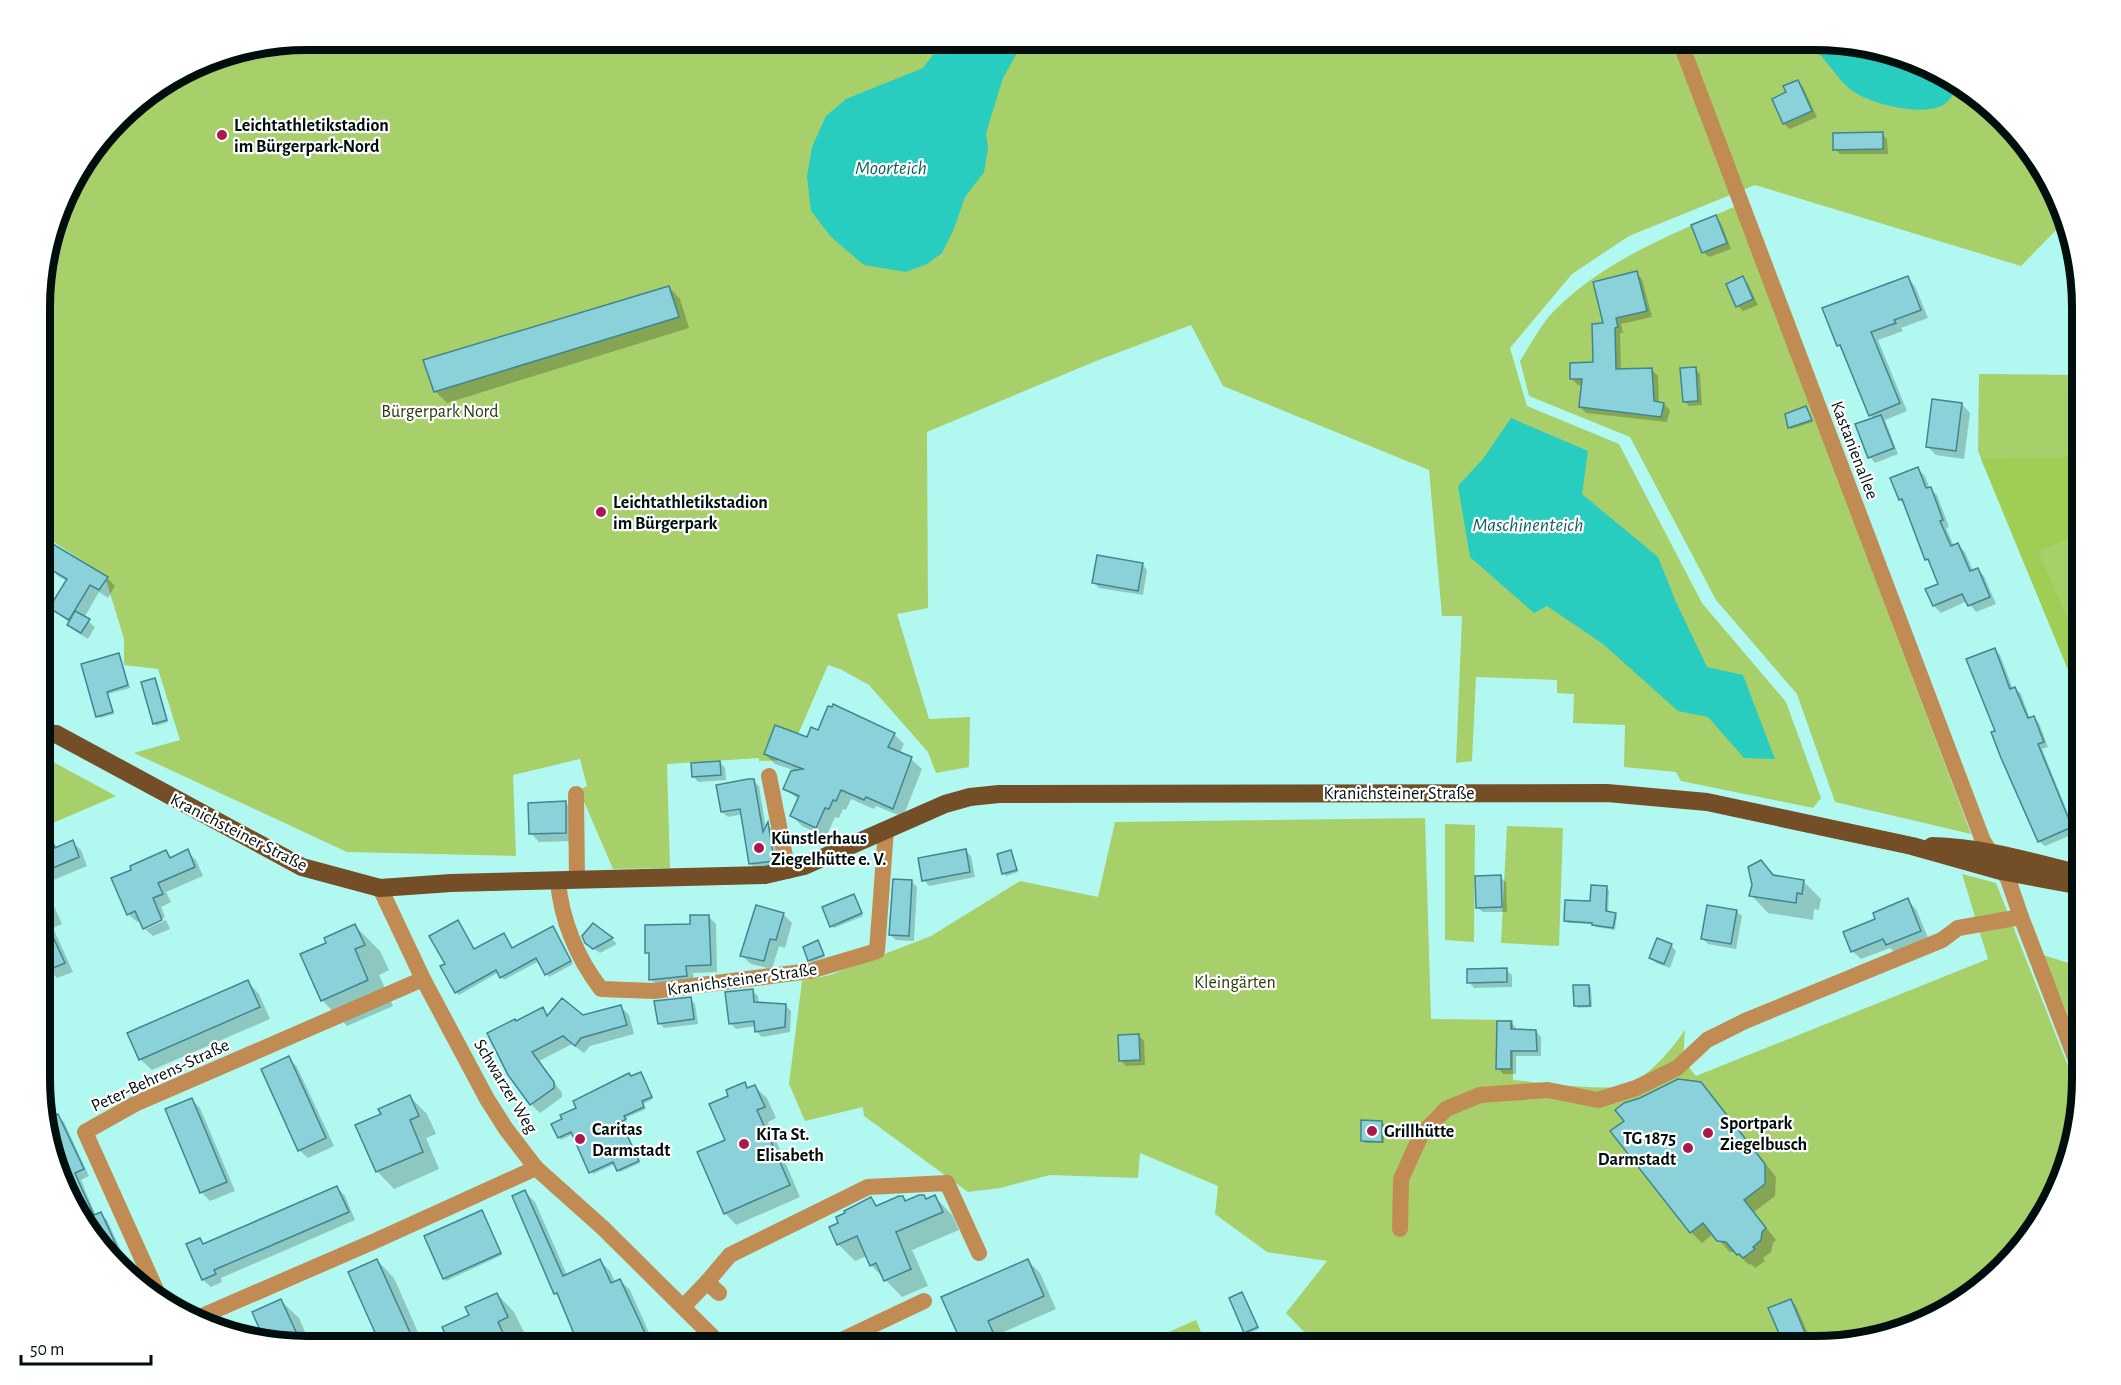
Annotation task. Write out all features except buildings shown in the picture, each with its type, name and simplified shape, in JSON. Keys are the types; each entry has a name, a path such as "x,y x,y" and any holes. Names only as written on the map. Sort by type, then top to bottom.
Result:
{"main road":[{"name":"Kranichsteiner Straße","path":"50,734 56,734 302,867 381,888 451,883 765,875 804,866 945,804 970,797 999,794 1607,794 1707,802 1912,846 2001,871 2072,884"},
{"name":"Kranichsteiner Straße","path":"1912,846 1958,847 1990,852 2072,872"}],"street":[{"name":"Kastanienallee","path":"1683,50 1983,841 2008,879 2072,1049"},
{"path":"770,776 788,871"},
{"path":"576,794 577,880"},
{"name":"Kranichsteiner Straße","path":"558,881 559,896 572,942 601,989 654,992 810,971 877,951 886,830"},
{"name":"Schwarzer Weg","path":"381,888 423,979 486,1099 506,1130 536,1168 603,1228 712,1336"},
{"path":"1400,1229 1401,1179 1421,1135 1446,1109 1480,1095 1548,1090 1598,1100 1626,1091 1677,1068 1707,1040 1744,1021 1942,940 1958,928 2021,917"},
{"name":"Peter-Behrens-Straße","path":"154,1285 85,1132 135,1104 423,979"},
{"path":"205,1315 536,1168"},
{"path":"683,1307 713,1287 730,1255 868,1187 947,1184 979,1253"},
{"path":"850,1336 924,1301"}],"green space":[{"name":"Bürgerpark Nord","path":"290,50 1831,50 1864,54 1913,69 1943,84 1984,113 2008,137 2028,164 2045,193 2059,227 2021,266 1755,185 1629,236 1572,274 1510,348 1527,406 1619,444 1702,603 1786,702 1821,798 1813,808 1681,781 1676,772 1624,767 1625,725 1573,723 1574,694 1557,693 1557,680 1476,677 1472,761 1456,763 1462,616 1442,616 1429,470 1223,386 1191,325 1096,361 927,432 928,608 897,614 929,719 970,717 969,767 936,773 928,752 869,685 828,665 787,760 759,761 759,758 667,764 670,868 613,869 579,790 587,786 580,759 513,775 516,856 347,852 134,753 180,740 158,669 124,665 124,639 106,580 108,577 50,540 50,290 58,240 69,208 84,178 113,137 137,113 164,93 193,76 224,63 257,54"},
{"path":"1736,206 1971,834 1835,802 1797,694 1716,600 1630,437 1529,396 1520,361 1542,326 1557,308 1597,275 1619,262"},
{"path":"1979,374 2072,375 2072,679 1978,451"},
{"path":"2072,457 2072,538 2038,551 2072,629 2072,679 1981,459"},
{"path":"50,760 116,796 50,824"},
{"name":"Kleingärten","path":"1425,818 1431,1019 1513,1020 1513,1080 1557,1085 1609,1087 1633,1083 1655,1066 1685,1030 1683,1060 1696,1076 1988,959 1962,874 1996,883 2072,1076 2067,1128 2058,1161 2045,1192 2028,1221 2008,1248 1984,1272 1957,1292 1928,1309 1897,1322 1864,1331 1814,1336 1308,1336 1286,1313 1327,1261 1267,1252 1215,1214 1218,1186 1140,1153 1138,1178 1050,1175 1000,1188 968,1192 864,1116 863,1107 805,1121 789,1084 802,981 830,975 931,936 1020,881 1098,897 1115,822"},
{"path":"1445,824 1475,825 1474,942 1445,940"},
{"path":"1507,826 1563,828 1559,946 1501,943"},
{"path":"2043,955 2072,964 2072,1025"},
{"path":"1196,1320 1203,1336 1162,1336"}],"water":[{"name":"Moorteich","path":"935,50 1019,50 1003,78 986,133 988,149 984,172 965,197 954,229 942,253 927,264 906,272 864,265 831,237 811,211 807,177 812,147 826,116 846,99 923,68"},
{"path":"1816,50 1848,52 1881,58 1913,69 1955,92 1943,105 1922,110 1909,109 1869,100 1850,89"},
{"name":"Maschinenteich","path":"1511,418 1588,451 1582,494 1658,557 1676,602 1707,667 1743,675 1775,759 1744,758 1708,717 1678,711 1603,644 1547,606 1534,613 1470,557 1458,486 1483,459"}],"place":[{"name":"Leichtathletikstadion im Bürgerpark-Nord","path":"222,135"},
{"name":"Leichtathletikstadion im Bürgerpark","path":"601,512"},
{"name":"Künstlerhaus Ziegelhütte e. V.","path":"759,848"},
{"name":"Grillhütte","path":"1372,1131"},
{"name":"Sportpark Ziegelbusch","path":"1708,1133"},
{"name":"Caritas Darmstadt","path":"580,1139"},
{"name":"KiTa St. Elisabeth","path":"744,1144"},
{"name":"TG 1875 Darmstadt","path":"1688,1148"}]}
